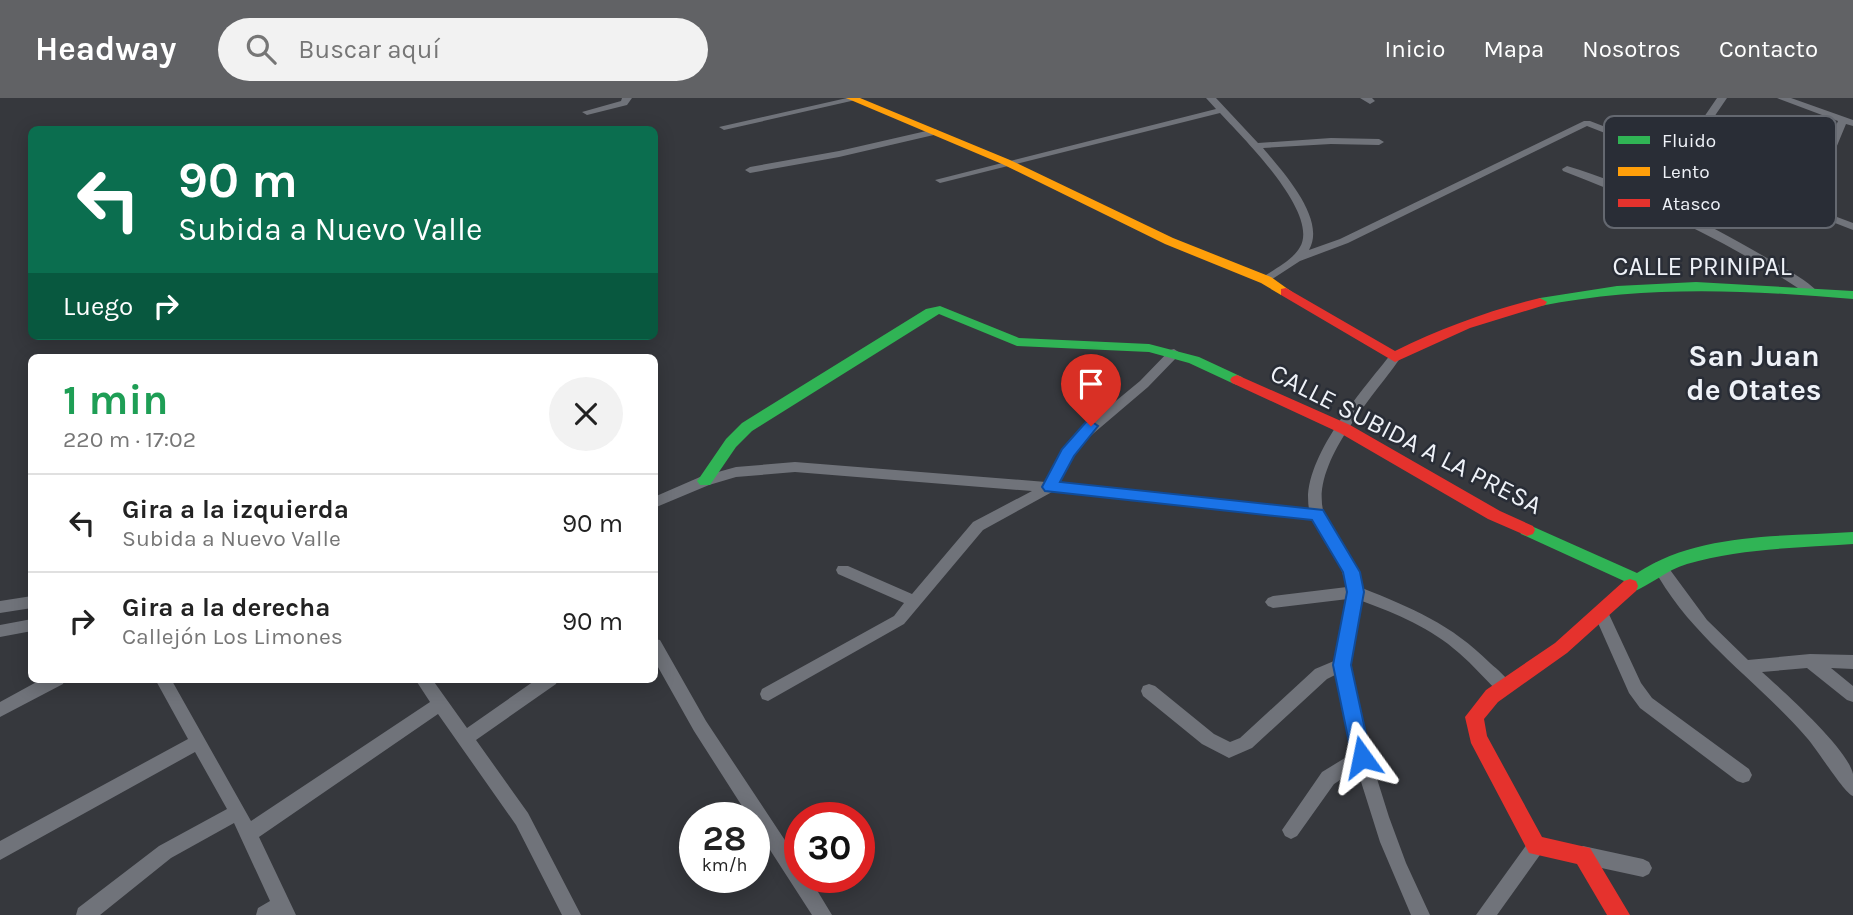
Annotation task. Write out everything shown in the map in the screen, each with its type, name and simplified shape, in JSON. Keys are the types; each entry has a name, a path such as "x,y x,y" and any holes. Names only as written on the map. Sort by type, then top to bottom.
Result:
{"street":[{"path":"587,112 624,103 627,98"},
{"path":"1211,98 1256,146 1304,214 1308,229 1307,244 1294,259 1266,280"},
{"path":"1710,116 1722,98"},
{"path":"1782,98 1834,116"},
{"path":"724,127 853,99 1006,162 1169,241 1266,280 1395,357 1318,473 1314,493 1317,515 1351,572 1356,592 1342,665 1362,757 1400,875 1421,915"},
{"path":"940,180 1222,110"},
{"path":"1836,141 1848,121"},
{"path":"1294,259 1344,241 1584,124 1604,129"},
{"path":"750,170 839,154 935,132"},
{"path":"1256,146 1331,141 1379,142"},
{"path":"1567,169 1604,185"},
{"path":"1836,221 1853,227"},
{"path":"1698,228 1762,261 1811,291"},
{"name":"CALLE PRINIPAL","path":"1395,357 1433,335 1470,319 1557,298 1664,286 1853,295"},
{"name":"CALLE SUBIDA A LA PRESA","path":"705,481 731,443 747,427 931,313 946,312 1017,342 1149,348 1174,353 1345,429 1494,515 1637,580"},
{"path":"768,694 873,638 899,620 978,526 1050,487 1076,441 1144,384 1174,353"},
{"path":"658,501 705,481 761,467 795,467 1050,487 1317,515"},
{"path":"1536,846 1478,737 1474,716 1504,687 1602,614 1637,580 1660,567 1703,554 1852,539"},
{"path":"1660,567 1706,631 1814,731 1840,763 1853,788"},
{"path":"843,570 916,602"},
{"path":"1273,602 1356,592 1412,614 1446,634 1465,648 1504,687"},
{"path":"0,607 28,603"},
{"path":"1602,614 1635,688 1646,703 1743,775"},
{"path":"0,631 28,626"},
{"path":"658,652 700,726 823,915"},
{"path":"1746,667 1810,661 1853,662"},
{"path":"1810,661 1853,695"},
{"path":"1149,691 1208,739 1229,750 1246,743 1321,674 1342,665"},
{"path":"0,710 50,683"},
{"path":"165,683 249,833 284,910 265,915"},
{"path":"427,683 522,819 572,915"},
{"path":"466,738 544,683"},
{"path":"249,833 441,703"},
{"path":"0,852 198,742"},
{"path":"1291,830 1328,778 1362,757"},
{"path":"85,915 165,852 238,812"},
{"path":"1536,846 1643,868"},
{"path":"1485,915 1536,846"},
{"path":"1583,855 1619,915"}],"traffic: fast":[{"path":"1540,302 1578,294 1696,286 1853,295"},
{"path":"705,481 731,443 747,427 931,312 940,310 1017,342 1149,348 1194,360 1237,380"},
{"path":"1527,530 1637,580"},
{"path":"1630,586 1654,570 1680,559 1708,552 1766,544 1853,538"}],"traffic: slow":[{"path":"851,98 1006,162 1169,241 1266,280 1286,292"}],"traffic: jam":[{"path":"1286,292 1395,357 1466,325 1540,302"},
{"path":"1237,380 1345,429 1494,515 1527,530"},
{"path":"1619,915 1583,855 1536,846 1478,737 1474,717 1492,696 1561,648 1630,586"}],"district":[{"name":"San Juan de Otates","path":"1754,373"}],"route":[{"path":"1091,426 1076,441 1050,487 1317,515 1351,572 1356,592 1342,665 1362,757"}]}
